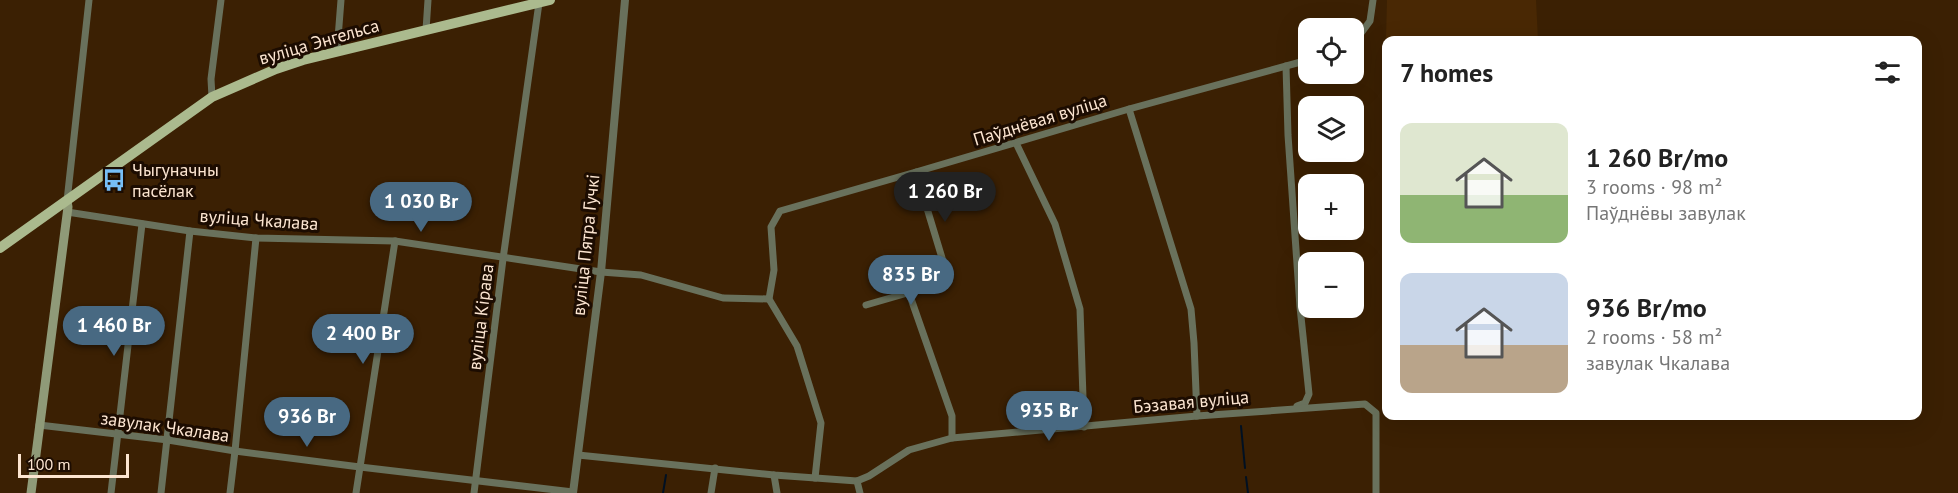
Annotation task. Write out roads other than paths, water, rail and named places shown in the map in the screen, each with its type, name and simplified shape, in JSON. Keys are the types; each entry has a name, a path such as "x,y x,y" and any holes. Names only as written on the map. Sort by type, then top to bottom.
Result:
{"main road":[{"name":"вуліца Энгельса","path":"0,248 67,206 161,132 212,97 276,69 337,51 544,1"},
{"path":"31,493 67,206"}],"street":[{"path":"67,206 89,0"},
{"path":"212,97 211,79 221,0"},
{"path":"337,51 342,0"},
{"path":"426,30 428,0"},
{"name":"вуліца Пятра Гучкі","path":"573,492 601,272 625,0"},
{"path":"1364,29 1370,21 1373,0"},
{"name":"вуліца Кірава","path":"474,493 503,259 544,1"},
{"name":"Паўднёвая вуліца","path":"769,299 774,270 771,226 780,211 1129,109 1298,63"},
{"path":"1287,66 1288,135 1300,307 1309,393 1305,403 1292,409"},
{"path":"1129,109 1191,309 1197,416"},
{"path":"1016,143 1055,224 1080,309 1084,427"},
{"path":"866,305 949,281 916,172"},
{"name":"вуліца Чкалава","path":"67,206 142,224 189,231 256,238 394,241 503,259 641,275 723,298 769,299"},
{"path":"111,493 142,224"},
{"path":"161,493 189,231"},
{"path":"230,493 256,238"},
{"path":"356,493 394,241"},
{"path":"909,293 952,416 952,438"},
{"path":"769,299 797,346 821,423 815,478"},
{"name":"Бэзавая вуліца","path":"857,481 869,476 909,450 952,438 1197,416 1365,404 1376,413 1376,493"},
{"name":"завулак Чкалава","path":"39,425 168,440 235,452 573,492"},
{"path":"578,455 857,481 860,493"},
{"path":"711,493 715,468"},
{"path":"774,475 777,493"}],"waterway":[{"path":"1241,426 1245,468"},
{"path":"663,493 666,475"},
{"path":"1246,477 1248,493"}],"place":[{"name":"Чыгуначны пасёлак","path":"114,180"}]}
